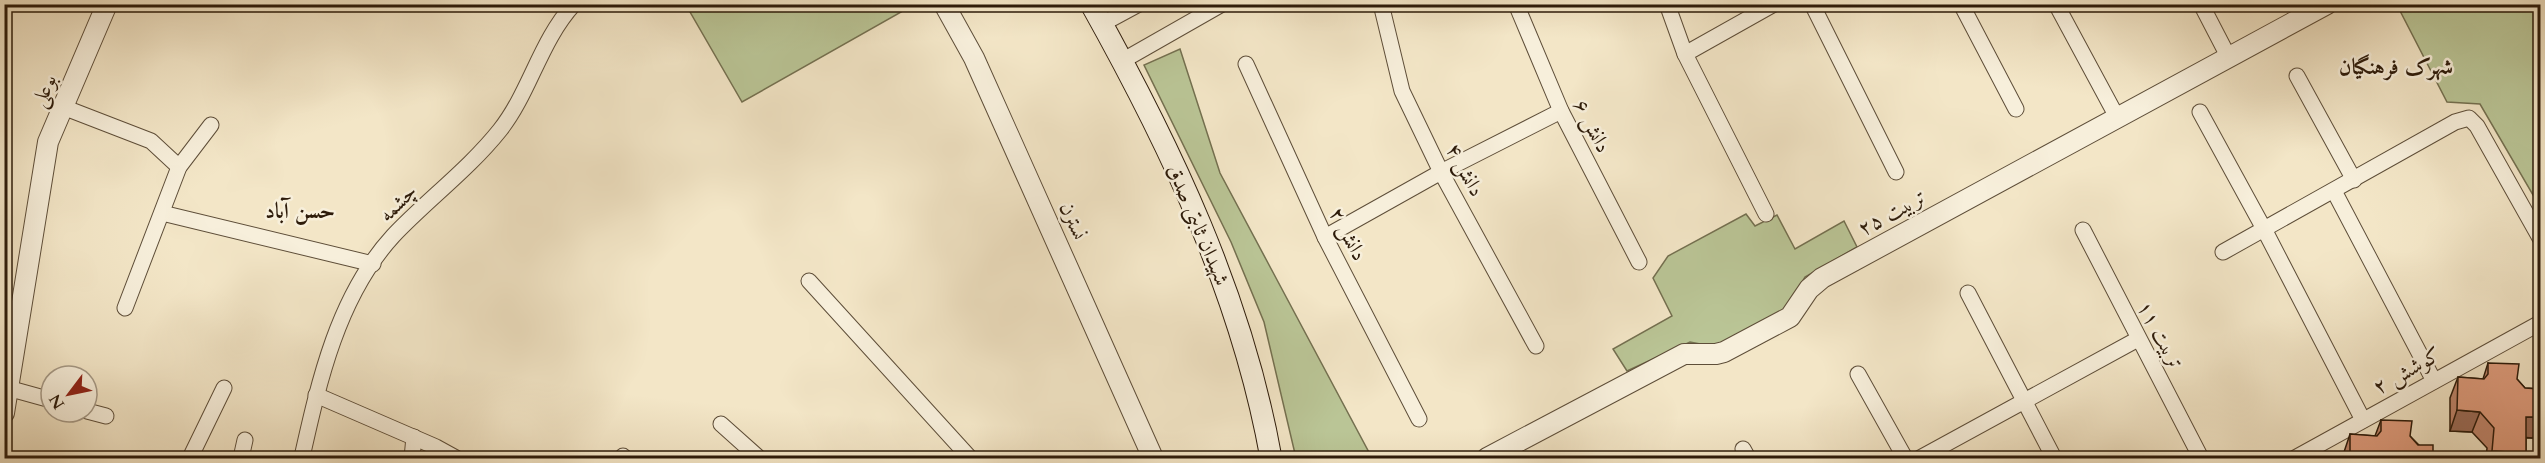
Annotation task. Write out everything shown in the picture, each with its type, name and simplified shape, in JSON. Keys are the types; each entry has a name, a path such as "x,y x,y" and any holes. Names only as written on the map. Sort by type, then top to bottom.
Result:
{"main road":[{"name":"شهیدان ثابتی صدق","path":"1091,4 1196,210 1237,319 1265,424 1271,459"}],"street":[{"name":"بوعلی","path":"4,413 48,142 107,4"},
{"name":"چشمه","path":"302,457 316,395 352,293 392,238 500,130 520,100 537,60 574,4"},
{"name":"نسترن","path":"945,4 974,58 1153,459"},
{"path":"1102,24 1139,4"},
{"path":"1122,61 1222,4"},
{"name":"دانش ۴","path":"1381,4 1402,91 1441,172 1536,346"},
{"name":"دانش ۶","path":"1516,4 1561,111 1639,262"},
{"path":"1667,4 1685,54 1766,214"},
{"path":"1685,54 1774,4"},
{"path":"1812,4 1896,172"},
{"path":"1961,4 2016,109"},
{"path":"2056,4 2118,119"},
{"path":"2201,4 2229,58"},
{"name":"تربیت ۲۵","path":"1487,459 1684,354 1724,352 1790,317 1809,289 1822,278 2118,119 2318,7"},
{"name":"دانش ۲","path":"1246,64 1325,237 1419,419"},
{"path":"2297,76 2354,180"},
{"path":"63,107 151,141 179,167"},
{"path":"1325,237 1441,172 1561,111"},
{"path":"2200,112 2264,229 2363,420"},
{"path":"2223,252 2455,122 2469,118 2477,126 2541,238"},
{"path":"125,308 179,167 211,125"},
{"path":"2334,191 2434,381"},
{"path":"162,213 373,264"},
{"name":"تربیت ۱۱","path":"2083,230 2201,459"},
{"path":"809,281 970,459"},
{"path":"1968,293 2054,459"},
{"name":"کوشش ۲","path":"2295,458 2541,323"},
{"path":"1920,459 2138,339"},
{"path":"1858,374 1905,459"},
{"path":"7,387 39,396"},
{"path":"190,459 224,388"},
{"path":"316,395 414,437 456,459"},
{"path":"99,414 106,416"},
{"path":"721,424 759,459"},
{"path":"412,459 414,437"},
{"path":"241,459 245,440"}],"green space":[{"path":"686,5 909,5 910,7 742,102"},
{"path":"2397,5 2540,5 2540,207 2480,104 2447,102"},
{"path":"1180,49 1220,173 1372,458 1296,458 1264,322 1231,242 1144,65"},
{"path":"1746,214 1755,226 1777,215 1795,249 1844,221 1857,247 1805,277 1786,309 1716,347 1690,342 1627,371 1613,349 1672,316 1653,278 1668,256"}],"building":[{"path":"2488,363 2519,364 2517,379 2525,388 2540,389 2541,417 2526,417 2526,453 2492,451 2494,428 2480,412 2457,410 2458,377 2484,379 2488,374"},
{"path":"2381,420 2412,421 2410,436 2418,445 2433,445 2433,459 2350,459 2350,434 2377,436 2381,431"}],"district":[{"name":"شهرک فرهنگیان","path":"2396,67"},
{"name":"حسن آباد","path":"300,211"}]}
